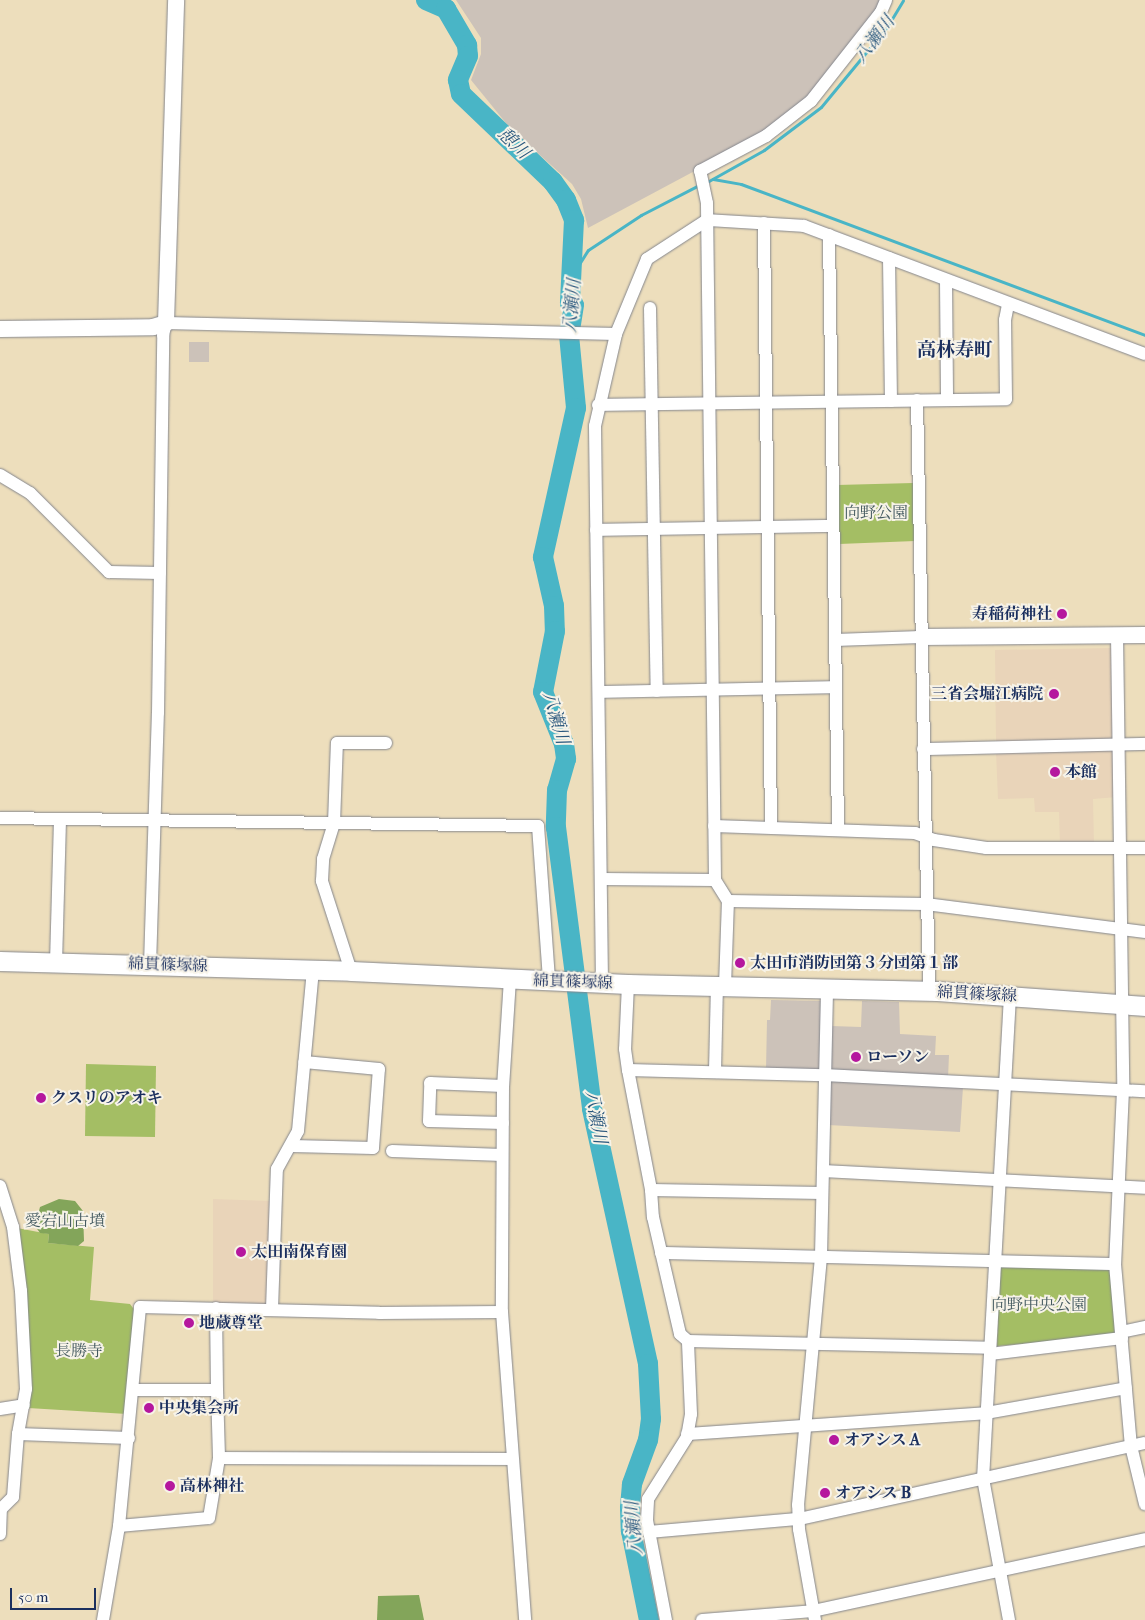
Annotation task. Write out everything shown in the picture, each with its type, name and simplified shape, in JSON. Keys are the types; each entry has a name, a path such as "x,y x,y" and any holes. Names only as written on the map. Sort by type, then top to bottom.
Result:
{"main road":[{"name":"綿貫篠塚線","path":"0,961 351,970 628,984 929,991 1010,995 1145,1006"}],"street":[{"path":"150,965 160,572 163,335 166,322 176,0"},
{"path":"715,1072 728,901 715,880 707,198 700,172 766,136 811,101 882,12 886,0"},
{"path":"600,983 601,879 596,530 598,405 616,334 647,259 707,220 804,226 1145,354"},
{"path":"764,223 772,689 771,827"},
{"path":"829,235 838,829"},
{"path":"889,258 892,401"},
{"path":"946,280 947,400"},
{"path":"598,405 1006,399 1005,320 1008,304"},
{"path":"650,308 657,691"},
{"path":"0,329 153,327 166,322 616,334"},
{"path":"917,400 924,837 929,991"},
{"path":"0,474 30,493 109,572 160,572"},
{"path":"596,530 833,526"},
{"path":"1117,635 1123,1090 1115,1264 1131,1446 1145,1504"},
{"path":"835,640 921,637 1145,635"},
{"path":"599,692 836,688"},
{"path":"351,970 322,880 323,859 334,823 337,743 386,743"},
{"path":"923,749 1145,744"},
{"path":"0,818 538,826 551,981"},
{"path":"56,963 60,819"},
{"path":"714,826 915,833 924,837 986,848 1145,848"},
{"path":"601,879 715,880"},
{"path":"728,901 926,904 1145,932"},
{"path":"272,1310 277,1169 281,1157 292,1146 298,1131 313,970"},
{"path":"510,979 503,1086 502,1312 525,1620"},
{"path":"628,984 625,1049 628,1070 651,1190 653,1217 680,1334 688,1341 813,1343 990,1351 1121,1335 1145,1327"},
{"path":"814,1615 798,1519 821,1256 824,1075 828,989"},
{"path":"1009,1620 983,1479 1010,995"},
{"path":"292,1146 373,1148 379,1069 304,1062"},
{"path":"628,1070 824,1075 1145,1091"},
{"path":"503,1086 430,1083 429,1121 503,1123"},
{"path":"392,1151 502,1155"},
{"path":"823,1171 999,1182 1145,1188"},
{"path":"0,1186 13,1227 21,1290 24,1405 18,1434 13,1497 1,1510 0,1534"},
{"path":"651,1190 822,1193"},
{"path":"661,1253 1115,1264"},
{"path":"103,1620 119,1526 129,1438 140,1307 380,1313 502,1312"},
{"path":"119,1526 209,1518 218,1458 216,1308"},
{"path":"666,1620 650,1532 648,1498 688,1434 691,1414 688,1341"},
{"path":"688,1434 986,1413 1126,1388"},
{"path":"133,1390 217,1390"},
{"path":"0,1409 24,1405"},
{"path":"18,1434 129,1438"},
{"path":"650,1532 798,1519 1145,1443"},
{"path":"218,1458 512,1459"},
{"path":"702,1620 814,1615 1145,1539"}],"shaded area":[{"path":"456,0 882,0 879,10 797,109 747,143 588,228 581,199 572,184 510,128 471,80 481,54 481,38"},
{"path":"189,342 209,342 209,362 189,362"},
{"name":"三省会堀江病院","path":"1112,648 1115,739 996,743 995,650"},
{"name":"三省会堀江病院","path":"1116,749 1117,797 1093,799 1094,845 1060,845 1059,812 1035,812 1034,798 998,799 996,752"},
{"path":"771,1000 822,1001 820,1071 766,1069 767,1020 770,1020"},
{"path":"862,1001 899,1002 900,1034 936,1036 935,1055 949,1055 948,1078 829,1072 831,1026 861,1027"},
{"path":"829,1080 963,1087 960,1132 828,1125"},
{"name":"太田南保育園","path":"213,1199 271,1201 268,1304 213,1303"}],"green space":[{"name":"向野公園","path":"913,483 915,541 839,544 837,485"},
{"path":"86,1064 156,1066 155,1137 85,1136"},
{"name":"愛宕山古墳","path":"59,1199 75,1201 83,1211 84,1241 78,1246 48,1243 49,1234 40,1233 35,1226 40,1207"},
{"name":"長勝寺","path":"17,1228 49,1234 48,1243 94,1247 90,1300 130,1304 136,1312 127,1414 28,1408"},
{"name":"向野中央公園","path":"999,1267 1111,1268 1115,1336 997,1346"},
{"path":"419,1595 424,1620 377,1620 378,1596"}],"waterway":[{"name":"八瀬川","path":"426,0 446,9 467,45 468,56 458,80 461,94 553,182 566,200 574,220 570,303 574,305 569,335 576,408 543,557 554,606 555,631 543,692 564,744 566,759 557,790 556,827 592,1109 648,1364 651,1419 648,1440 632,1484 630,1508 631,1531 649,1620"},
{"name":"八瀬川","path":"707,182 764,150 821,107 887,27 903,0"},
{"path":"713,179 741,184 1145,335"},
{"name":"八瀬川","path":"574,305 576,269 588,250 641,215 699,185"}],"place":[{"name":"寿稲荷神社","path":"1062,614"},
{"name":"三省会堀江病院","path":"1054,694"},
{"name":"本館","path":"1055,772"},
{"name":"太田市消防団第３分団第１部","path":"740,963"},
{"name":"ローソン","path":"856,1057"},
{"name":"クスリのアオキ","path":"41,1098"},
{"name":"太田南保育園","path":"241,1252"},
{"name":"地蔵尊堂","path":"189,1323"},
{"name":"中央集会所","path":"149,1408"},
{"name":"オアシス A","path":"834,1440"},
{"name":"高林神社","path":"170,1486"},
{"name":"オアシス B","path":"825,1493"}],"district":[{"name":"高林寿町","path":"955,351"}],"water label":[{"name":"憩川","path":"513,144"}]}
